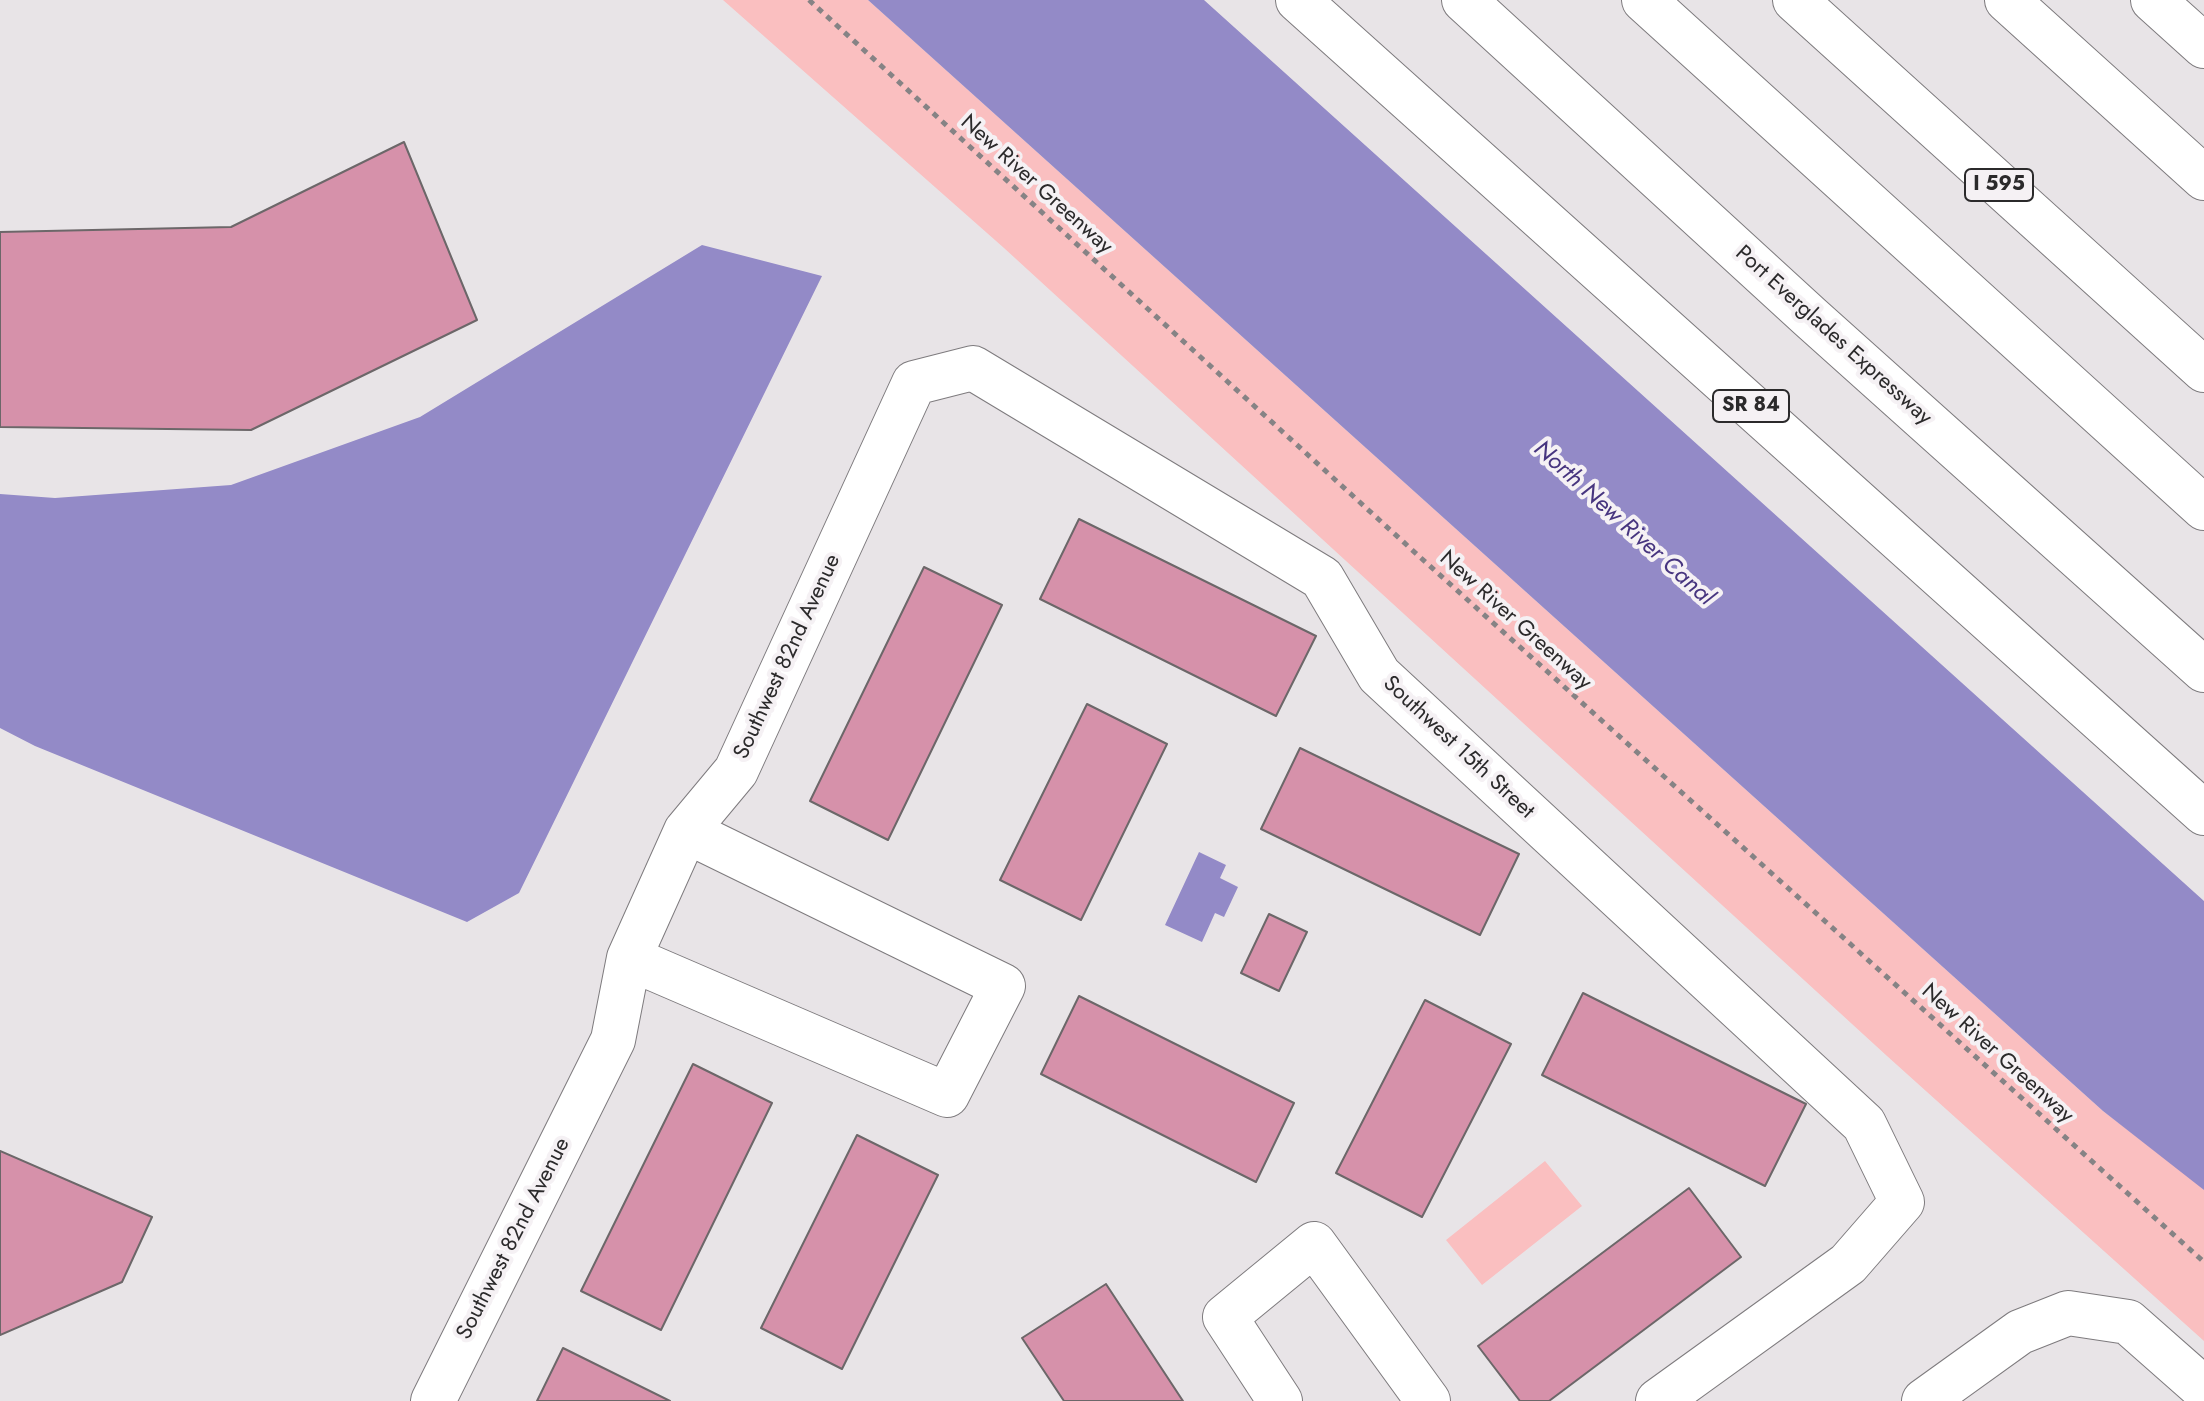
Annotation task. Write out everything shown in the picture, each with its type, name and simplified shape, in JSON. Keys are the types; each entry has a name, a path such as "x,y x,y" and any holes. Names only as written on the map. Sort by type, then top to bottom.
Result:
{"main road":[{"name":"SR 84","path":"1298,0 2204,813"},
{"name":"Port Everglades Expressway","path":"1464,0 1810,317 2204,670"},
{"path":"1644,0 2204,508"},
{"name":"I 595","path":"1795,0 2204,370"},
{"path":"2007,0 2202,172"},
{"name":"Southwest 15th Street","path":"914,383 973,368 1322,578 1379,675 1864,1124 1902,1202 1848,1264 1658,1401"},
{"name":"Southwest 82nd Avenue","path":"433,1401 613,1040 629,958 686,831 736,771 914,383"},
{"path":"629,958 947,1095 1003,986 686,831"},
{"path":"1280,1401 1225,1317 1314,1244 1428,1401"},
{"path":"1932,1399 2020,1332 2068,1313 2128,1322 2204,1389"}],"path":[{"name":"New River Greenway","path":"809,0 1433,569 2204,1262"}],"shaded area":[{"path":"723,0 868,0 2103,1111 2196,1182 2204,1190 2204,1341 1887,1056 1004,248"},
{"path":"1545,1161 1582,1206 1482,1285 1446,1240"}],"water":[{"name":"North New River Canal","path":"868,0 1204,0 2204,901 2204,1190 2103,1111"},
{"path":"702,245 822,276 519,893 467,922 35,746 0,728 0,494 55,498 231,485 420,417"},
{"path":"1199,852 1226,865 1220,878 1238,887 1224,917 1215,913 1202,942 1165,925"}],"building":[{"path":"404,142 477,320 251,430 0,427 0,232 231,227"},
{"path":"1079,519 1316,636 1276,716 1040,599"},
{"path":"924,567 1002,605 888,840 810,801"},
{"path":"1087,704 1167,744 1081,920 1000,880"},
{"path":"1300,748 1519,854 1480,935 1261,829"},
{"path":"1269,914 1307,932 1279,991 1241,973"},
{"path":"1583,993 1806,1104 1765,1186 1542,1075"},
{"path":"1079,996 1294,1103 1256,1182 1041,1074"},
{"path":"1425,1000 1511,1044 1422,1217 1336,1173"},
{"path":"693,1064 772,1103 661,1330 581,1291"},
{"path":"857,1135 938,1175 842,1369 761,1328"},
{"path":"0,1151 152,1217 122,1282 0,1335"},
{"path":"1689,1188 1741,1257 1549,1401 1520,1401 1478,1346"},
{"path":"1106,1284 1183,1401 1064,1401 1022,1338"},
{"path":"563,1348 670,1401 537,1401"}]}
